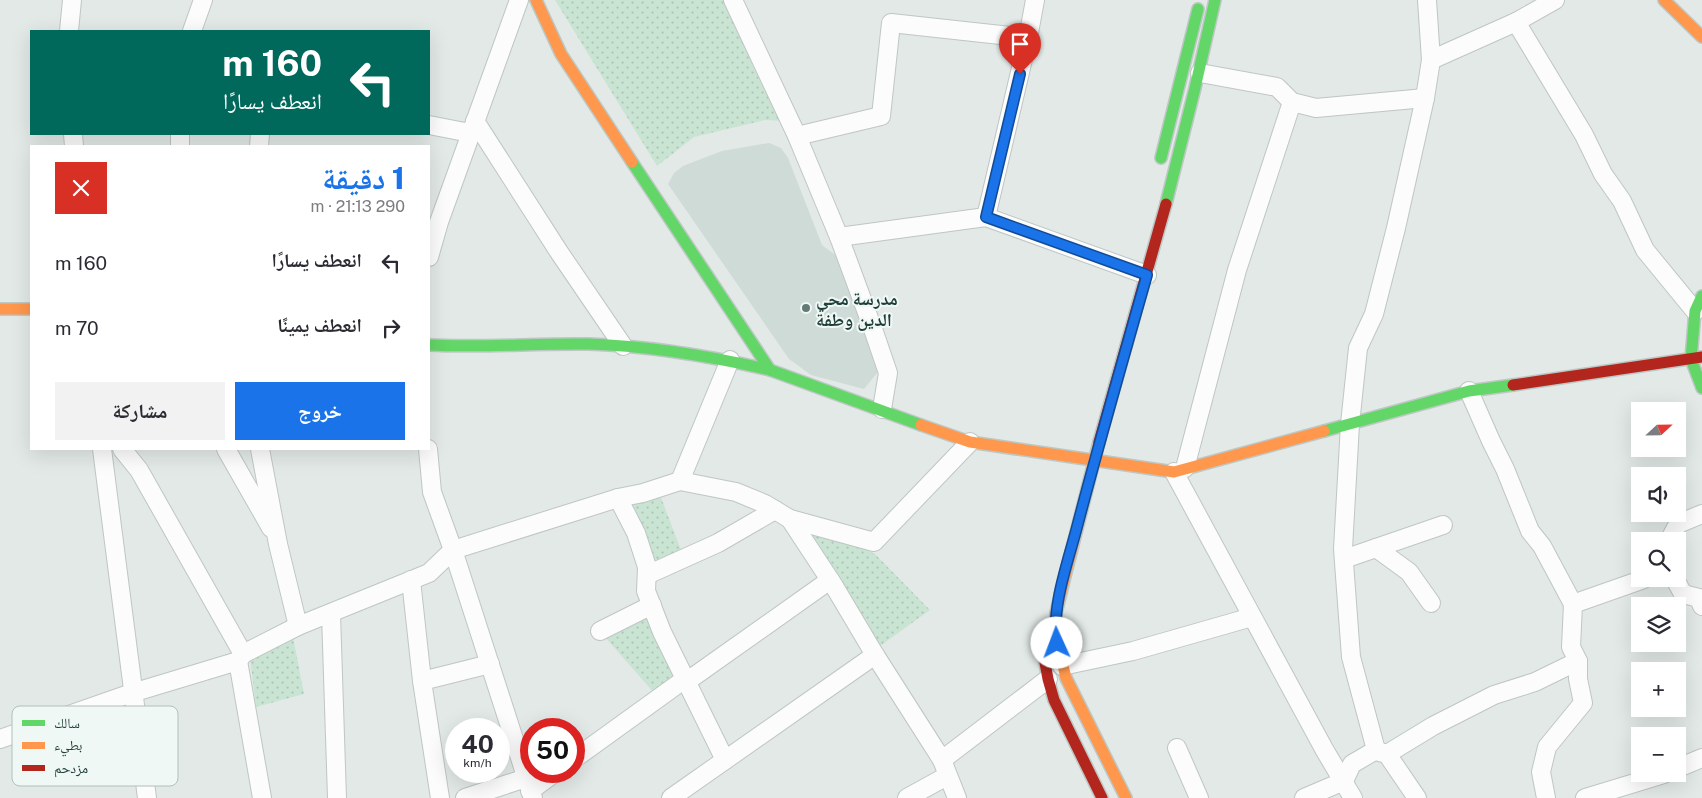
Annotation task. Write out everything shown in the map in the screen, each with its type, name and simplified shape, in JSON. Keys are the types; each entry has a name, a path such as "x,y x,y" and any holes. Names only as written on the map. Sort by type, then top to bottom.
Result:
{"street":[{"path":"69,30 72,0"},
{"path":"192,30 203,0"},
{"path":"430,254 439,222 519,0"},
{"path":"536,0 561,54 770,370"},
{"path":"733,0 798,136 839,237 888,373 882,410"},
{"path":"986,217 1028,38 1035,0"},
{"path":"1157,174 1200,0"},
{"path":"1126,798 1066,678 1055,632 1056,613 1094,460 1136,271 1200,73 1216,0"},
{"path":"1417,798 1381,752 1351,658 1343,549 1350,424 1358,348 1374,314 1396,228 1425,98 1431,60 1427,0"},
{"path":"1431,60 1516,22 1556,0"},
{"path":"1664,0 1702,37"},
{"path":"1516,22 1584,135 1603,174 1622,201 1645,250 1699,303 1696,358 1702,388"},
{"path":"798,136 881,116 891,23 1028,38"},
{"path":"1200,73 1277,87 1292,102 1316,108 1425,98"},
{"path":"1292,102 1237,270 1179,470 1252,617 1353,798"},
{"path":"430,125 473,127"},
{"path":"473,127 623,346"},
{"path":"839,237 986,217 1136,271"},
{"path":"0,309 30,309"},
{"path":"430,345 462,348 589,344 648,348 730,360 770,370 970,442 1078,458 1179,470 1468,391 1696,358"},
{"path":"680,481 730,360"},
{"path":"1468,391 1490,441 1505,469 1530,531 1542,546 1573,604 1571,647 1578,661 1578,679 1583,702 1547,747 1541,772 1546,798"},
{"path":"95,706 240,657 298,626 429,573 453,550 618,498 680,481 736,492 782,515 874,542 970,442"},
{"path":"102,450 134,706"},
{"path":"123,450 139,470 240,657 262,798"},
{"path":"227,450 278,540"},
{"path":"260,450 298,626"},
{"path":"428,450 432,492 453,550 530,789 465,798"},
{"path":"618,498 636,533 647,567 646,591 662,632 725,760"},
{"path":"1674,532 1678,524 1702,514"},
{"path":"647,574 782,515"},
{"path":"782,515 830,580 944,768 957,798"},
{"path":"1344,559 1443,525"},
{"path":"1376,548 1409,572 1431,603"},
{"path":"411,580 422,681 440,798"},
{"path":"585,751 678,684 686,682 830,580"},
{"path":"1573,604 1631,584"},
{"path":"1679,587 1683,594 1699,598 1702,606"},
{"path":"600,631 652,605"},
{"path":"331,614 337,798"},
{"path":"1062,666 1133,651 1252,617"},
{"path":"1040,631 1048,679 1054,700 1102,798"},
{"path":"671,798 875,655"},
{"path":"1304,798 1344,781 1352,764 1381,752 1494,695 1535,682 1578,661"},
{"path":"422,681 490,664"},
{"path":"907,798 1048,679"},
{"path":"0,739 12,735"},
{"path":"1177,748 1200,798"},
{"path":"1686,765 1702,758"},
{"path":"1586,798 1633,792 1650,782"}],"shaded area":[{"name":"مدرسة محي الدين وطفة","path":"769,143 781,148 788,158 822,245 838,257 881,368 864,389 811,375 789,359 668,184 674,173 683,166 722,151"}],"green space":[{"path":"555,0 724,0 758,77 784,121 765,120 694,137 657,166"},
{"path":"660,495 681,550 651,564 629,501"},
{"path":"805,529 851,543 875,554 930,610 880,646"},
{"path":"649,615 676,678 655,694 604,636"},
{"path":"293,637 304,694 256,707 250,657"}],"traffic: fast":[{"path":"1166,204 1215,0"},
{"path":"1161,158 1198,9"},
{"path":"632,162 770,370 921,425"},
{"path":"1702,296 1695,311 1691,359 1702,388"},
{"path":"430,345 612,345 680,352 770,370"},
{"path":"1324,431 1469,391 1513,385"}],"traffic: slow":[{"path":"536,0 561,54 632,162"},
{"path":"1664,0 1702,37"},
{"path":"0,309 30,309"},
{"path":"921,425 970,442 1174,472 1324,431"},
{"path":"1099,442 1056,613 1055,632 1066,678 1126,798"}],"traffic: jam":[{"path":"1099,442 1166,204"},
{"path":"1513,385 1702,357"},
{"path":"1041,641 1054,700 1102,798"}],"place":[{"name":"مدرسة محي الدين وطفة","path":"806,308"}],"route":[{"path":"1020,74 986,217 1147,275 1094,460 1064,577 1056,613 1055,632 1057,643"}]}
